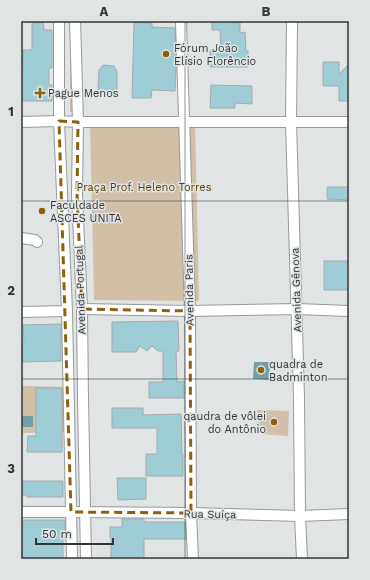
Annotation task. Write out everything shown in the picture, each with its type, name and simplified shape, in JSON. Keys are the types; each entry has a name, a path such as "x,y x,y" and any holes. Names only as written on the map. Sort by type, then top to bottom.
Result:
{"street":[{"name":"Avenida Portugal","path":"59,21 59,121 67,311 72,559"},
{"name":"Avenida Portugal","path":"75,21 78,122 77,194 82,309 86,559"},
{"name":"Avenida Paris","path":"181,21 190,311 192,559"},
{"name":"Avenida Gênova","path":"292,21 291,122 297,310 302,559"},
{"path":"21,122 349,122"},
{"path":"21,238 34,240 37,242"},
{"path":"82,309 349,311"},
{"path":"21,312 67,311"},
{"name":"Rua Suíça","path":"21,512 191,513 300,516 349,514"}],"highlighted area":[{"path":"59,121 78,122 77,194 82,309 190,311 191,513 71,512"}],"green space":[{"path":"70,21 78,21 79,112 70,112"},
{"name":"Praça Prof. Heleno Torres","path":"90,120 195,120 199,301 94,300"},
{"path":"21,386 68,387 69,432 21,433"},
{"name":"qaudra de vôlei do Antônio","path":"257,410 289,411 288,436 261,434"}],"water":[{"name":"quadra de Badminton","path":"254,362 270,362 269,380 253,379"},
{"path":"21,416 33,416 33,427 21,427"}],"building":[{"path":"212,21 240,21 240,33 245,32 246,51 248,51 248,67 210,67 210,51 221,51 220,30 212,30"},
{"path":"43,22 44,30 52,30 52,68 49,68 49,85 52,85 52,101 21,101 21,69 23,69 23,50 32,50 32,23"},
{"name":"Fórum João Elísio Florêncio","path":"134,22 152,23 152,27 175,28 175,91 152,90 151,98 132,98"},
{"path":"323,62 339,62 339,74 349,64 349,101 339,101 339,86 323,86"},
{"path":"103,65 114,66 117,72 117,89 113,94 101,93 98,89 99,70"},
{"path":"211,85 252,86 252,104 235,103 235,108 210,108"},
{"path":"327,187 349,187 349,200 327,199"},
{"path":"324,261 349,261 349,290 324,290"},
{"path":"178,321 179,351 176,351 177,382 184,381 184,398 149,398 149,382 163,382 163,351 158,351 152,346 147,351 140,346 136,352 112,352 112,322"},
{"path":"61,324 61,361 22,362 22,341 24,341 23,325"},
{"path":"36,388 62,388 62,452 27,452 28,436 36,436"},
{"path":"112,408 143,408 143,415 181,414 183,476 146,476 146,454 157,454 157,428 112,428"},
{"path":"117,478 146,478 146,499 118,500"},
{"path":"21,481 63,481 63,497 27,497 27,495 21,495"},
{"path":"122,519 144,519 144,522 185,522 186,539 144,539 144,559 111,559 110,527 122,527"},
{"path":"21,520 65,520 63,559 21,559"}],"place":[{"name":"Fórum João Elísio Florêncio","path":"166,54"},
{"name":"Pague Menos","path":"40,93"},
{"name":"Faculdade ASCES UNITA","path":"42,211"},
{"name":"quadra de Badminton","path":"261,370"},
{"name":"qaudra de vôlei do Antônio","path":"274,422"}]}
